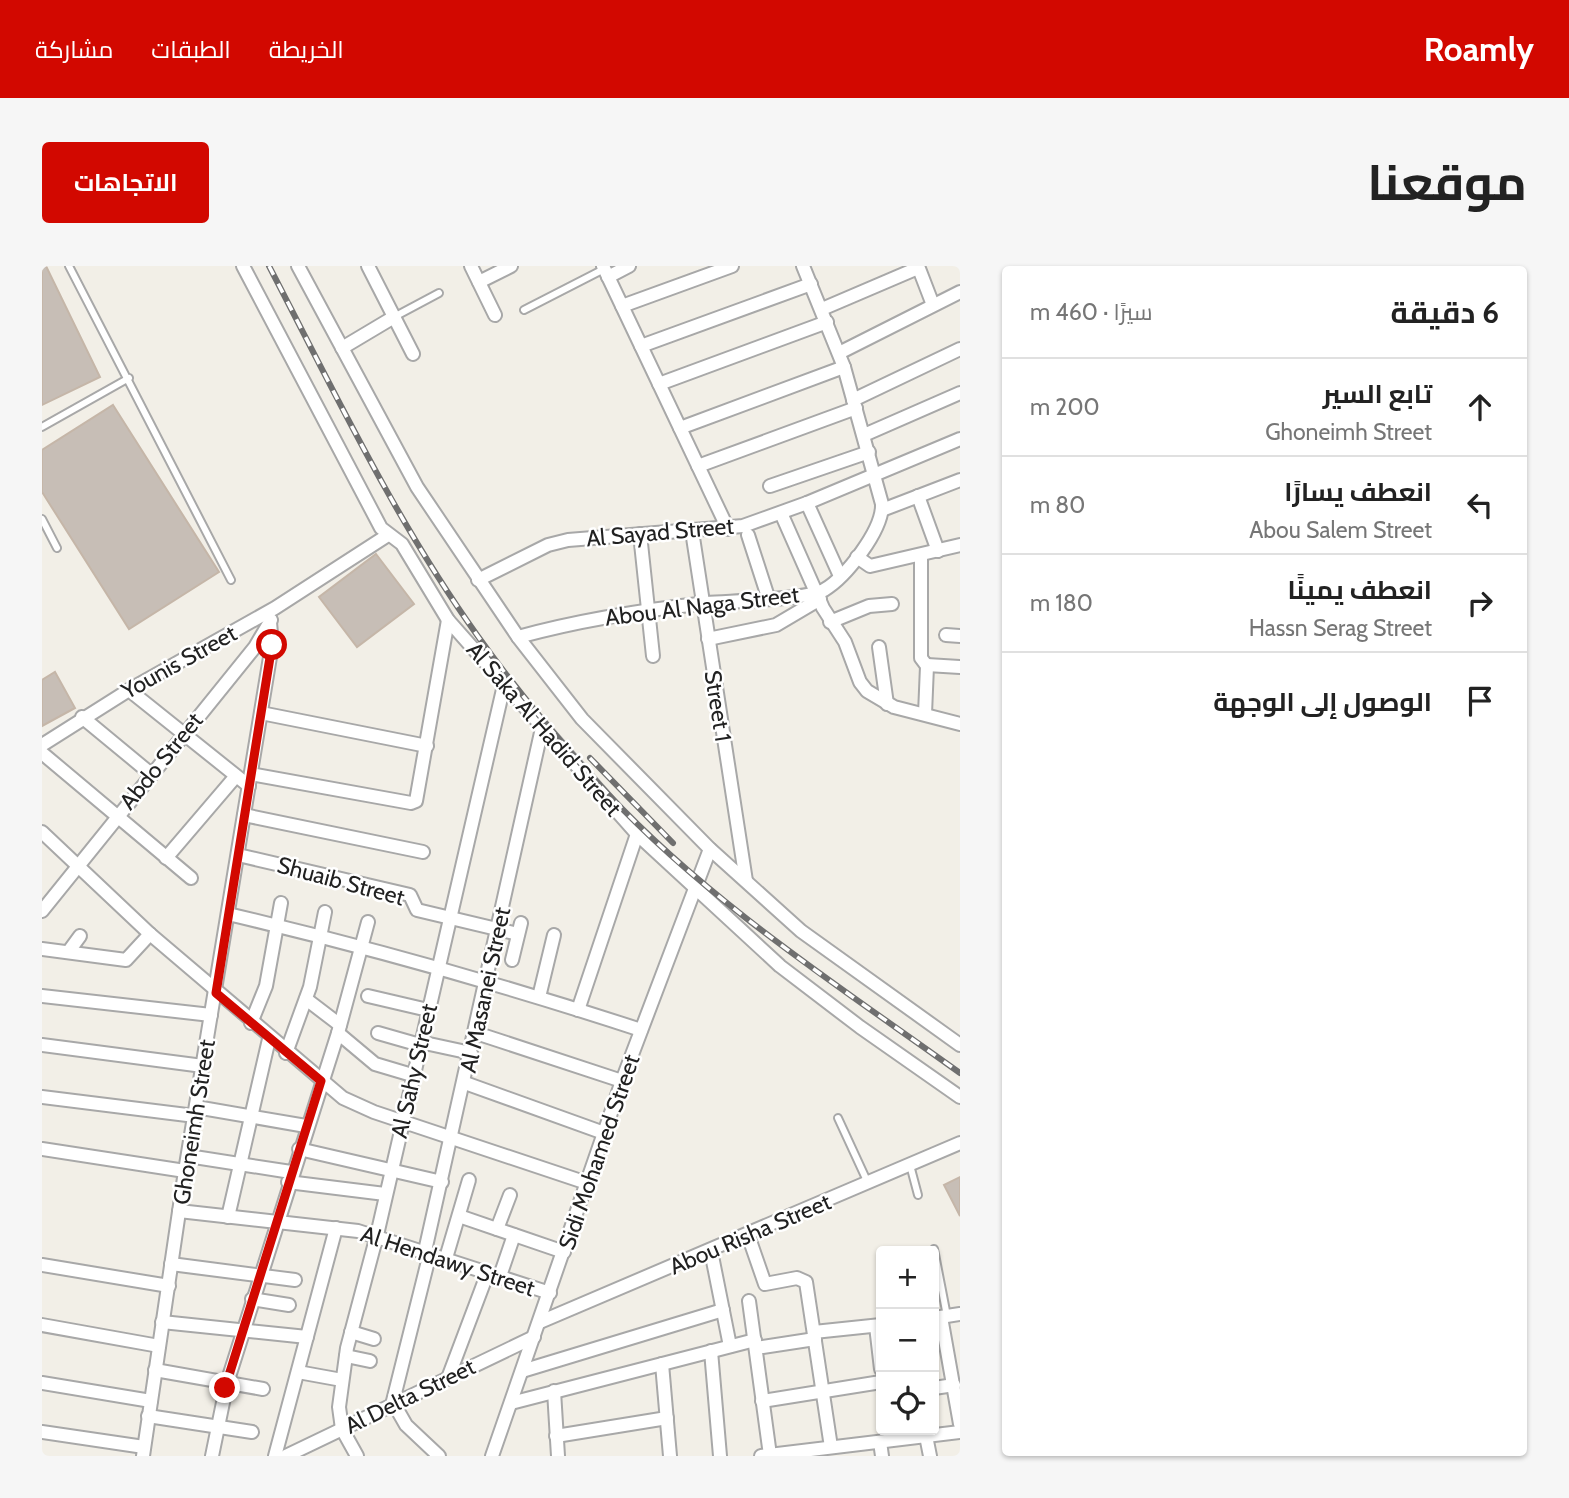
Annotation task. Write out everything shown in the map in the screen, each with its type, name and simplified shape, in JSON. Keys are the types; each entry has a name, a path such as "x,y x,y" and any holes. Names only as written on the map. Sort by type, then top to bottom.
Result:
{"street":[{"name":"Al Saka Al Hadid Street","path":"243,266 381,528 401,544 448,620 504,685 637,834 780,965 860,1027 960,1097"},
{"name":"Al Saka Al Hadid Street","path":"298,266 417,487 518,637 582,719 710,849 801,931 960,1045"},
{"path":"368,266 413,354"},
{"path":"471,266 495,315"},
{"path":"479,282 511,266"},
{"path":"629,266 605,271 728,529"},
{"path":"622,306 732,266"},
{"path":"803,266 844,367 875,475 882,510 960,480"},
{"path":"659,384 824,316 918,267 933,305"},
{"path":"641,346 811,284"},
{"path":"839,353 960,292"},
{"path":"342,348 394,317"},
{"path":"698,466 855,404 960,349"},
{"path":"680,428 844,367"},
{"path":"864,435 960,393"},
{"name":"Al Sayad Street","path":"478,580 548,545 568,540 728,529 807,503 960,439"},
{"path":"770,486 869,453"},
{"path":"918,496 938,551"},
{"path":"807,503 840,576"},
{"name":"Abou Al Naga Street","path":"518,637 575,622 648,611 768,597 819,595 857,557 882,510"},
{"path":"781,513 830,622 845,642 860,682 887,704 960,724"},
{"name":"Street 1","path":"692,531 746,881"},
{"path":"640,534 653,656"},
{"name":"Younis Street","path":"42,745 82,717 275,608 388,535"},
{"path":"748,535 768,597"},
{"path":"857,557 870,566 960,545"},
{"path":"921,555 921,657 926,664 925,714"},
{"path":"708,639 776,625 819,595"},
{"path":"830,622 869,606 892,604"},
{"name":"Abdo Street","path":"42,911 255,647 275,608"},
{"path":"129,690 236,776 411,803 419,796 448,620"},
{"name":"Ghoneimh Street","path":"143,1452 185,1171 272,645 270,622"},
{"path":"946,635 960,636"},
{"path":"879,647 887,704"},
{"path":"926,664 960,667"},
{"name":"Al Sahy Street","path":"357,1456 342,1429 340,1407 346,1356 377,1235 504,685"},
{"path":"261,713 427,746"},
{"path":"82,717 151,774"},
{"name":"Al Masanei Street","path":"393,1405 542,728"},
{"path":"42,753 191,878"},
{"path":"166,858 236,776"},
{"path":"244,815 424,852"},
{"path":"42,831 216,993 286,1053 355,1105 587,1183"},
{"path":"578,1010 637,834"},
{"name":"Sidi Mohamed Street","path":"492,1456 622,1081 710,849"},
{"name":"Shuaib Street","path":"237,855 410,895 415,909 498,929 519,928 512,960"},
{"path":"251,1023 266,986 281,903"},
{"path":"286,1053 306,999 326,912"},
{"path":"228,914 362,945 438,966 641,1030"},
{"path":"212,1456 216,1427 242,1331 339,1029 368,922"},
{"path":"42,948 126,960 150,934"},
{"path":"539,997 554,935"},
{"path":"69,951 80,936"},
{"path":"42,996 211,1016"},
{"path":"368,996 428,1010"},
{"path":"306,999 375,1064 412,1076"},
{"path":"378,1033 471,1053"},
{"path":"475,1033 622,1081"},
{"path":"228,1217 269,1039"},
{"path":"42,1045 203,1066"},
{"path":"465,1083 604,1133"},
{"path":"42,1097 252,1116 306,1126"},
{"name":"Abou Risha Street","path":"540,1322 960,1143"},
{"path":"42,1149 185,1171"},
{"path":"299,1149 442,1182"},
{"path":"188,1156 385,1194"},
{"path":"446,1258 469,1180"},
{"path":"497,1229 510,1195"},
{"name":"Al Hendawy Street","path":"180,1211 377,1235 550,1293"},
{"path":"459,1216 564,1252"},
{"path":"275,1456 336,1228"},
{"path":"448,1378 514,1235"},
{"path":"748,1235 765,1284 797,1278 806,1282 831,1447"},
{"path":"711,1251 730,1346"},
{"path":"171,1264 295,1280"},
{"path":"42,1265 169,1286"},
{"path":"252,1299 289,1305"},
{"path":"749,1301 766,1455 791,1454 887,1437 960,1432"},
{"path":"522,1371 723,1310"},
{"path":"945,1316 960,1424"},
{"path":"162,1322 307,1337"},
{"path":"42,1325 159,1346"},
{"path":"510,1403 730,1346 876,1326"},
{"path":"351,1332 374,1339"},
{"name":"Al Delta Street","path":"286,1456 302,1452 342,1429 534,1337"},
{"path":"711,1351 720,1456"},
{"path":"346,1356 370,1361"},
{"path":"662,1364 670,1456"},
{"path":"155,1370 263,1389"},
{"path":"298,1372 342,1380"},
{"path":"42,1383 150,1401"},
{"path":"762,1401 876,1383"},
{"path":"939,1387 954,1385"},
{"path":"554,1391 558,1456"},
{"path":"393,1405 422,1451 439,1456"},
{"path":"148,1416 252,1432"},
{"path":"556,1436 667,1418"},
{"path":"42,1432 143,1452"},
{"path":"926,1436 930,1456"},
{"path":"882,1456 887,1437"}],"lane":[{"path":"69,266 231,580"},
{"path":"524,310 605,271"},
{"path":"394,317 439,293"},
{"path":"42,427 129,378"},
{"path":"42,519 57,548"},
{"path":"838,1118 868,1183"},
{"path":"910,1165 918,1195"},
{"path":"939,1279 945,1316"}],"building":[{"path":"42,266 46,266 100,377 42,405"},
{"path":"113,405 219,572 129,629 42,492 42,450"},
{"path":"376,554 414,604 357,647 319,597"},
{"path":"55,672 75,708 42,726 42,680"},
{"path":"960,1177 960,1216 944,1185"}],"railway":[{"path":"269,266 392,501 419,546 477,635 557,736 647,834 732,907 960,1073"},
{"path":"590,758 673,843"}],"route":[{"path":"225,1388 321,1081 216,993 272,645"}]}
